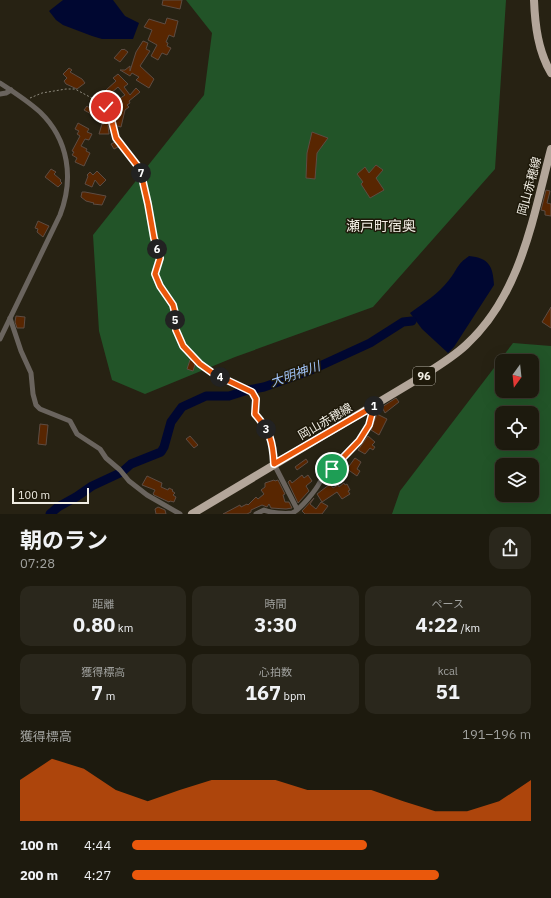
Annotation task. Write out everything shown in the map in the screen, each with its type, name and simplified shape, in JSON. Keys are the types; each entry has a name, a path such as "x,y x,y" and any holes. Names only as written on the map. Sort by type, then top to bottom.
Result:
{"main road":[{"path":"534,0 536,25 541,51 551,73"},
{"name":"岡山赤穂線","path":"192,514 374,406 440,365 466,345 495,311 511,284 527,240 551,148"}],"street":[{"path":"0,83 25,100 49,122 63,147 66,159 68,184 60,215 0,339"},
{"path":"0,94 11,90"},
{"path":"10,318 21,351 31,373 33,394 36,404 40,409 70,421 77,434 100,449 106,458 120,470 129,481 147,495 180,514"},
{"path":"256,514 264,510 272,513 291,514 297,510 318,488 320,482 359,441 369,425 374,406"},
{"path":"274,464 297,510"}],"path":[{"path":"25,100 42,93 66,89 75,90 106,107 110,114 116,138 140,169 154,238 160,258 155,274 160,286 173,305 176,330 183,346 200,364 222,378 252,392 256,399 255,414 264,425 271,438 274,450 274,464"}],"green space":[{"path":"186,0 506,0 495,169 373,307 235,357 145,394 112,380 99,331 93,235 204,95 212,33"},
{"path":"513,343 551,346 551,514 392,514 400,491 495,367 495,398 539,398 539,354 505,354"}],"water":[{"path":"63,0 113,0 125,16 139,23 133,39 102,39 63,25 56,20 49,11"},
{"path":"469,256 481,259 489,264 494,285 454,347 448,353 422,329 410,313 440,290 459,265"}],"building":[{"path":"163,0 182,0 180,9 162,5"},
{"path":"167,18 178,21 174,37 169,35 166,42 168,43 167,46 171,48 167,55 162,53 158,60 151,56 157,45 148,40 152,30 144,27 149,19 165,24"},
{"path":"143,41 148,43 146,49 150,51 140,66 154,79 149,88 136,80 139,77 132,73 130,76 120,70 125,70 130,66 130,71 136,52"},
{"path":"122,49 128,52 120,62 114,58"},
{"path":"69,68 72,70 70,72 82,79 85,83 77,89 66,84 64,81 67,78 63,74"},
{"path":"118,74 128,84 124,87 130,95 136,88 140,92 129,101 130,103 127,105 129,107 125,110 121,127 114,125 118,113 99,103 101,100 106,102 109,95 119,99 125,95 118,87 110,94 106,90 116,81 113,78"},
{"path":"87,106 94,111 97,111 96,116 84,110"},
{"path":"107,112 109,134 99,134 102,124 104,124 102,113"},
{"path":"78,123 89,129 87,132 92,134 89,140 85,139 81,146 87,149 86,151 90,153 84,166 75,162 77,158 72,155 74,152 72,151 80,136 77,134 79,131 75,129"},
{"path":"312,132 328,138 317,153 315,179 306,178 307,153"},
{"path":"119,140 122,145 114,149 111,144"},
{"path":"376,165 383,170 376,178 384,190 370,198 361,184 363,182 357,174 365,167 369,173"},
{"path":"51,169 56,172 54,174 61,180 60,181 62,183 58,187 45,177"},
{"path":"97,171 106,180 100,186 95,180 92,187 85,184 87,175 90,172 93,175"},
{"path":"546,190 550,191 547,203 551,204 551,216 545,215 545,211 541,210"},
{"path":"82,192 106,196 102,205 93,204 94,203 86,201 81,197"},
{"path":"38,221 49,226 43,237 37,232 38,229 35,228"},
{"path":"551,307 551,328 542,322"},
{"path":"16,316 25,317 24,328 17,328 15,322"},
{"path":"190,360 196,361 193,371 187,369"},
{"path":"396,398 399,402 385,413 382,407"},
{"path":"377,414 387,419 379,435 371,430"},
{"path":"40,424 48,425 46,445 38,444"},
{"path":"190,436 198,445 194,448 186,439"},
{"path":"368,436 375,442 372,445 375,447 373,450 370,448 365,454 358,450"},
{"path":"355,458 361,462 357,469 360,471 357,476 347,469"},
{"path":"306,459 308,462 297,470 295,467"},
{"path":"302,475 304,478 308,475 312,481 306,486 309,491 298,503 288,482 290,480 292,483"},
{"path":"147,476 162,483 161,487 168,490 169,488 173,490 172,491 175,493 173,495 176,497 174,502 169,502 154,495 155,490 142,485"},
{"path":"278,480 285,494 283,495 285,502 289,502 292,508 271,508 269,504 267,507 262,505 251,510 251,512 247,514 223,514 240,505 241,507 247,504 248,505 256,497 258,499 264,494 261,490 265,487 265,483"},
{"path":"344,483 345,485 347,484 350,494 342,499 337,492 322,502 317,494 330,484 333,488 338,485 339,487"},
{"path":"314,498 310,504 316,509 321,502 328,506 322,514 305,514 302,511"},
{"path":"158,507 165,510 166,514 156,514 155,509"}],"waterway":[{"name":"大明神川","path":"412,321 416,319"},
{"name":"大明神川","path":"50,514 58,507 92,486 122,472 131,464 161,452 164,447 171,422 182,407 206,396 229,396 264,387 309,371 370,343 403,322 412,321"}],"district":[{"name":"瀬戸町宿奥","path":"381,226"}],"route":[{"path":"106,107 110,114 113,132 116,138 140,169 154,238 160,258 155,274 160,286 173,305 176,330 183,346 200,364 214,374 252,392 256,399 255,414 264,425 271,438 274,450 274,464 374,406 369,425 359,441 332,469"}]}
